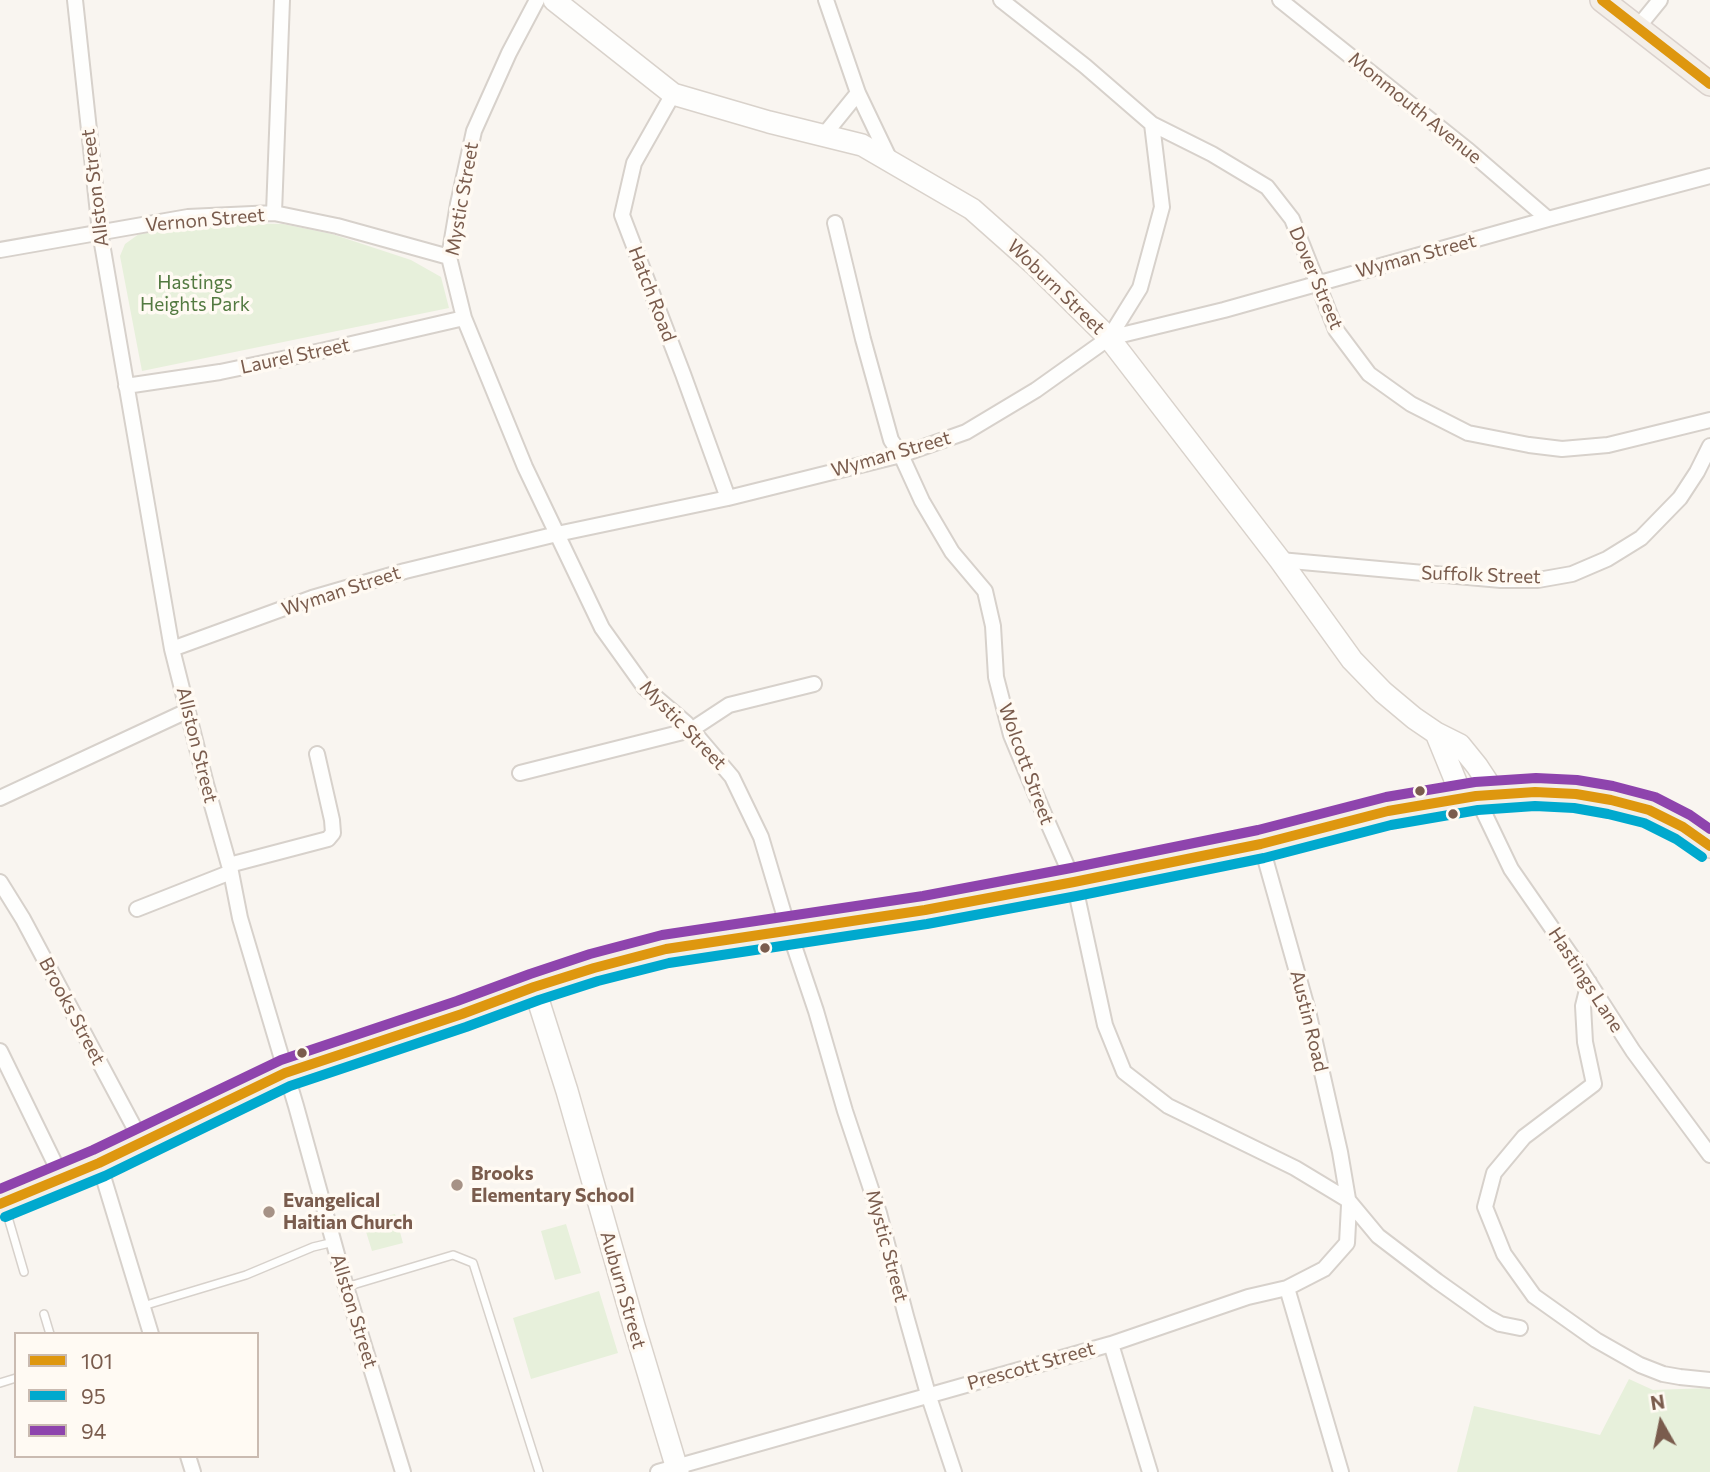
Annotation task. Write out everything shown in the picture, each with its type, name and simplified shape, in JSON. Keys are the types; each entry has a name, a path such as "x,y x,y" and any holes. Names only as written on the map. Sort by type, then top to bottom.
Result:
{"main road":[{"path":"1602,0 1710,84"},
{"path":"2,1203 99,1163 285,1073 463,1014 534,987 666,949 925,910 1074,883 1261,844 1388,811 1478,797 1535,792 1611,800 1649,810 1684,827 1710,846"}],"street":[{"name":"Allston Street","path":"75,0 100,233 172,649 230,869 240,918 346,1287 403,1472"},
{"path":"274,213 282,0"},
{"name":"Mystic Street","path":"537,0 509,53 474,131 449,257 464,318 525,467 602,628 645,688 686,723 732,778 761,837 879,1213 928,1394 954,1472"},
{"name":"Woburn Street","path":"554,0 673,94 862,145 972,209 1034,264 1109,338 1280,561 1352,660 1383,692 1414,718 1460,745 1477,766 1478,797"},
{"path":"826,0 858,93 890,162"},
{"name":"Dover Street","path":"1001,0 1085,65 1152,124 1212,154 1267,187 1292,219 1336,330 1369,374 1411,404 1468,433 1562,449 1608,445 1710,420"},
{"name":"Monmouth Avenue","path":"1280,0 1469,151 1548,219"},
{"path":"1638,27 1660,0"},
{"path":"824,135 858,93"},
{"name":"Hatch Road","path":"673,94 634,163 622,215 728,498"},
{"path":"1109,338 1140,288 1162,207 1152,124"},
{"name":"Wyman Street","path":"172,649 313,598 405,570 728,498 901,455 966,432 1036,390 1109,338 1224,310 1710,176"},
{"name":"Vernon Street","path":"0,250 188,217 274,213 337,226 449,257"},
{"name":"Wolcott Street","path":"835,223 863,340 891,440 952,552 985,591 993,626 996,677 1011,735 1074,883 1105,1025 1124,1072 1168,1106 1295,1168 1348,1200"},
{"name":"Laurel Street","path":"126,386 219,372 464,318"},
{"name":"Suffolk Street","path":"1280,561 1501,580 1538,580 1572,574 1607,559 1641,538 1680,498 1710,446"},
{"path":"520,772 691,730 729,705 814,684"},
{"path":"0,798 187,711"},
{"path":"1436,733 1478,797"},
{"path":"137,909 230,869 328,839 333,833 332,820 317,754"},
{"name":"Hastings Lane","path":"1478,797 1511,869 1633,1051 1710,1155"},
{"name":"Austin Road","path":"1261,844 1308,1011 1340,1152 1348,1200"},
{"name":"Brooks Street","path":"0,882 23,919 142,1142"},
{"path":"1589,982 1583,1006 1585,1042 1594,1084 1524,1137 1494,1173 1485,1207 1504,1254 1534,1296 1596,1340 1640,1365 1663,1374 1710,1380"},
{"name":"Auburn Street","path":"534,987 567,1091 630,1313 670,1470"},
{"path":"0,1051 62,1178"},
{"path":"99,1163 150,1332"},
{"path":"1348,1200 1378,1236 1437,1281 1489,1318 1500,1324 1520,1328"},
{"name":"Prescott Street","path":"670,1470 928,1394 1111,1344 1248,1297 1287,1288 1324,1269 1347,1243 1348,1200"},
{"path":"1287,1288 1341,1472"},
{"path":"1111,1344 1150,1472"}],"lane":[{"path":"2,1203 24,1272"},
{"path":"142,1306 246,1275 313,1247 334,1242"},
{"path":"346,1287 453,1255 473,1263 539,1472"},
{"path":"44,1314 49,1332"}],"green space":[{"name":"Hastings Heights Park","path":"226,223 283,224 332,234 411,260 441,277 449,308 142,371 120,256 125,244 139,234"},
{"path":"395,1214 403,1243 372,1251 363,1222"},
{"path":"566,1224 581,1273 555,1280 541,1231"},
{"path":"599,1291 618,1353 531,1379 513,1318"},
{"path":"1629,1379 1653,1390 1710,1388 1710,1472 1457,1472 1474,1406 1600,1435"}],"transit line":[{"name":"101","path":"1602,0 1710,84"},
{"name":"94","path":"0,1189 93,1150 281,1060 590,954 662,935 923,896 1258,830 1386,797 1475,782 1536,778 1577,780 1613,786 1655,797 1710,829"},
{"name":"101","path":"0,1204 99,1163 285,1073 534,987 666,949 925,910 1074,882 1261,844 1388,811 1476,796 1535,792 1576,794 1611,800 1649,810 1683,827 1710,846"},
{"name":"95","path":"5,1217 105,1176 290,1086 539,1000 598,981 669,963 927,924 1077,896 1264,858 1391,825 1478,810 1535,806 1574,808 1608,814 1644,823 1676,839 1702,857"}],"place":[{"name":"Brooks Elementary School","path":"457,1185"},
{"name":"Evangelical Haitian Church","path":"269,1212"}]}
